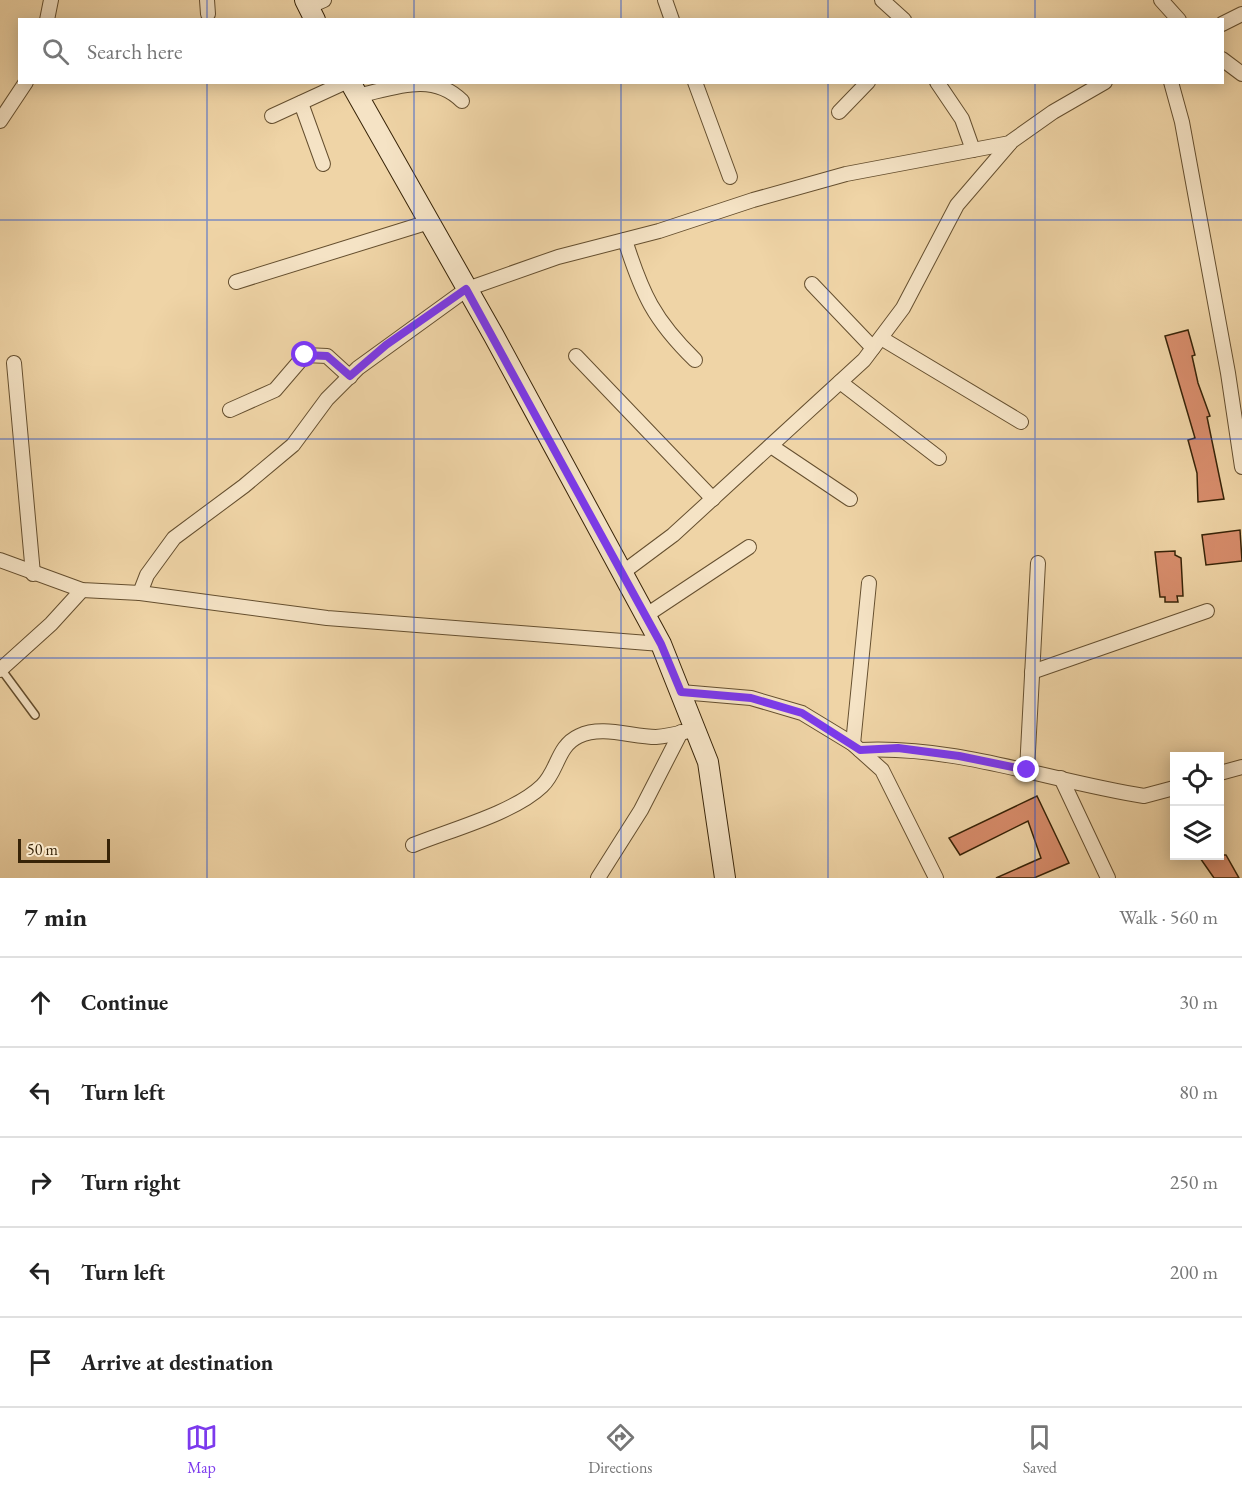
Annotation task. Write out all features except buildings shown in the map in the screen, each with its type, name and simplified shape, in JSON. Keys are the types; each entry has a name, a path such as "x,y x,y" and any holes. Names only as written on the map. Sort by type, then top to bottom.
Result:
{"main road":[{"path":"351,87 429,222 661,644 681,692 689,731 708,762 725,878"}],"street":[{"path":"46,18 51,0"},
{"path":"665,0 671,18"},
{"path":"882,0 902,18"},
{"path":"1161,0 1177,18"},
{"path":"1224,23 1242,14"},
{"path":"1224,60 1242,74"},
{"path":"3,111 24,84"},
{"path":"272,116 301,103 351,87 405,84"},
{"path":"428,84 450,89 462,101"},
{"path":"696,84 730,177"},
{"path":"839,112 866,84"},
{"path":"938,84 962,119 973,150"},
{"path":"622,573 674,536 840,382 877,343 903,308 957,205 1010,143 1053,112 1102,84"},
{"path":"1172,84 1182,122 1228,373 1242,467"},
{"path":"301,103 323,164"},
{"path":"140,593 147,575 174,538 244,486 293,445 327,399 386,345 466,289 558,257 625,240 846,174 1010,143"},
{"path":"236,282 429,222"},
{"path":"625,240 651,307 666,332 695,360"},
{"path":"812,284 877,343 1021,423"},
{"path":"230,410 275,390 305,355 327,356 350,376"},
{"path":"576,356 713,499"},
{"path":"14,363 33,574"},
{"path":"1228,373 1242,384"},
{"path":"840,382 939,458"},
{"path":"771,446 850,499"},
{"path":"645,615 748,547"},
{"path":"0,561 82,590 140,593 327,618 661,644"},
{"path":"1027,770 1038,563"},
{"path":"857,747 869,583"},
{"path":"1,669 51,624 82,590"},
{"path":"1032,672 1207,611"},
{"path":"681,692 751,698 802,713 857,747 882,771 936,878"},
{"path":"413,845 516,804 541,787 552,775 565,746 580,736 600,732 658,737 689,731"},
{"path":"599,878 689,731"},
{"path":"857,747 898,748 959,756 1144,796 1170,789"},
{"path":"1224,772 1242,767"},
{"path":"1061,778 1108,878"}],"lane":[{"path":"1,669 35,715"}],"route":[{"path":"305,355 327,356 350,376 386,345 466,289 494,336 661,644 681,692 751,698 802,713 860,750 898,748 959,756 1027,770"}]}
